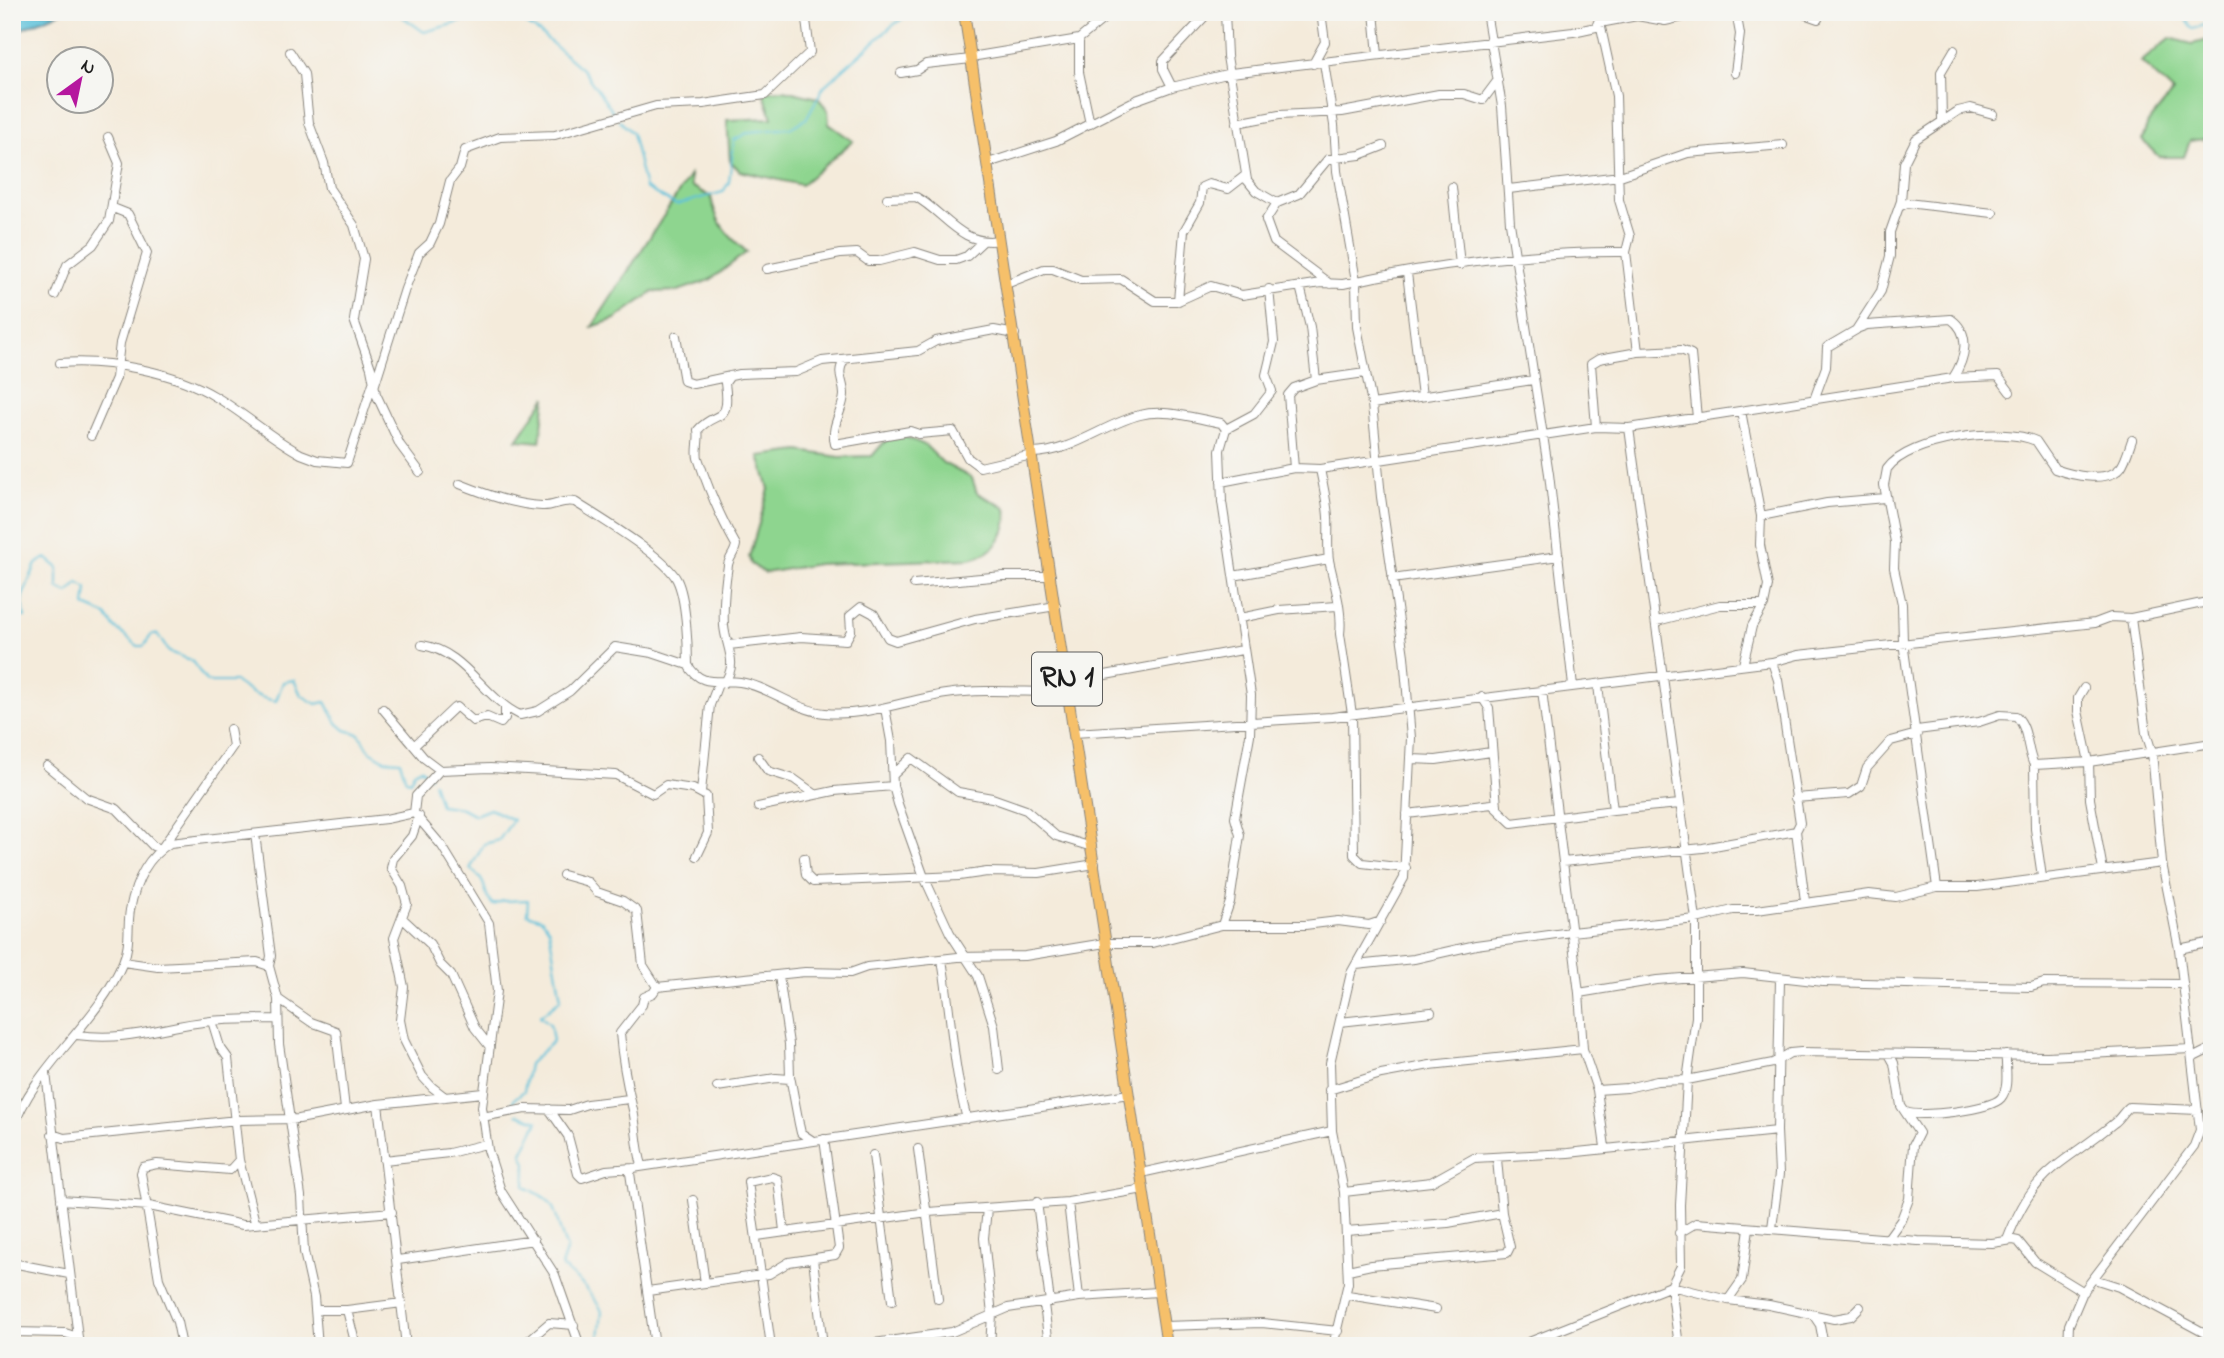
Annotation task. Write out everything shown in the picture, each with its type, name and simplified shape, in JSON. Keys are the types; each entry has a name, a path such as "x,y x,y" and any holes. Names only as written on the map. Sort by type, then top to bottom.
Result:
{"main road":[{"name":"RN 1","path":"964,12 1167,1346"}],"street":[{"path":"60,363 89,361 120,366 190,384 236,409 301,454 317,460 347,463 405,289 419,253 430,243 439,224 450,181 460,168 465,150 500,137 555,135 656,106 703,104 765,95 810,52 805,12"},
{"path":"901,73 926,64 1079,39 1112,12"},
{"path":"1172,87 1163,69 1163,61 1209,12"},
{"path":"1225,12 1227,56 1246,175 1250,187 1277,203"},
{"path":"1313,64 1325,42 1321,12"},
{"path":"1374,12 1378,55"},
{"path":"1486,12 1498,80 1516,257 1521,273 1533,380 1559,556 1573,686"},
{"path":"1602,12 1600,23 1616,96 1619,200 1630,236 1626,252 1638,352"},
{"path":"988,163 1056,141 1136,100 1172,87 1231,73 1573,32 1600,23 1637,16 1665,21 1705,12"},
{"path":"1735,73 1740,34 1736,12"},
{"path":"1798,12 1818,19"},
{"path":"1079,39 1079,72 1090,124"},
{"path":"1942,120 1941,72 1954,50"},
{"path":"290,52 304,74 309,123 324,163 329,188 354,225 362,253 364,265 355,320 374,383 400,445 420,472"},
{"path":"1324,63 1356,281 1357,327 1362,340 1364,373 1372,404 1410,708 1411,759 1404,878 1346,988 1330,1063 1332,1131 1344,1192 1348,1270 1348,1295 1334,1346"},
{"path":"1237,123 1438,94 1464,94 1483,100 1498,80"},
{"path":"1856,330 1881,291 1889,256 1890,232 1899,207 1903,163 1908,151 1926,130 1942,120 1971,108 1993,114"},
{"path":"55,295 67,265 93,245 109,221 119,163 108,137"},
{"path":"1510,189 1620,176 1688,153 1783,145"},
{"path":"1331,284 1272,239 1266,220 1277,203 1299,194 1322,165 1337,157 1360,155 1383,146"},
{"path":"1178,301 1184,231 1200,203 1202,187 1209,184 1228,189 1246,175"},
{"path":"1452,187 1460,265"},
{"path":"887,198 916,197 954,228 982,242 999,240"},
{"path":"1899,207 1908,203 1993,213"},
{"path":"91,436 106,406 120,366 117,357 120,343 147,253 128,215 113,208"},
{"path":"767,269 857,253 868,261 915,252 940,260 956,260 967,256 982,242"},
{"path":"1006,284 1039,270 1052,269 1081,280 1121,279 1155,301 1178,301 1211,286 1242,295 1269,289 1356,281 1516,257 1572,251 1626,252"},
{"path":"1407,273 1422,396"},
{"path":"1300,286 1310,327 1316,380"},
{"path":"1222,925 1230,902 1240,835 1235,818 1248,744 1251,695 1242,650 1220,450 1226,429 1254,414 1272,391 1266,375 1274,342 1269,289"},
{"path":"1815,397 1826,367 1827,347 1867,325 1951,319 1964,337 1964,358 1954,378"},
{"path":"676,336 687,384 730,376 796,372 822,361 918,351 936,341 994,330 1015,334"},
{"path":"1596,427 1591,364 1599,359 1638,352 1681,350 1691,354 1697,418"},
{"path":"845,359 838,375 844,399 836,414 835,443 910,431 919,434 953,431 968,458 980,467 1060,448 1132,417 1151,413 1222,423 1226,429"},
{"path":"1294,468 1288,395 1294,388 1316,380 1364,373"},
{"path":"701,792 710,705 721,683 732,671 724,627 725,595 728,563 736,545 712,501 703,465 697,456 698,430 722,414 727,397 725,383 730,376"},
{"path":"1222,482 1294,468 1320,469 1542,434 1596,427 1629,428 1815,397 1901,388 1954,378 1998,376 2010,392"},
{"path":"1372,404 1533,380"},
{"path":"1741,411 1761,516 1760,545 1768,586 1764,606 1752,626 1743,665"},
{"path":"1629,428 1696,919 1696,1017 1687,1080 1686,1142 1679,1233 1681,1266 1671,1286 1679,1346"},
{"path":"1937,887 1924,812 1917,732 1903,642 1902,604 1894,568 1895,542 1885,498 1884,477 1892,462 1906,454 1960,435 2025,437 2039,444 2055,469 2093,476 2114,473 2121,466 2132,440"},
{"path":"1320,469 1328,516 1329,559 1336,584 1336,606 1342,621 1340,634 1352,714 1354,855 1362,863 1406,868"},
{"path":"460,484 487,496 537,506 567,500 575,502 657,558 677,579 680,588 688,634 688,665"},
{"path":"1761,516 1827,503 1885,498"},
{"path":"1392,579 1559,556"},
{"path":"1233,576 1329,559"},
{"path":"914,584 1003,576 1051,576"},
{"path":"1074,733 1410,708 1772,662 1798,654 2095,623 2110,617 2131,618 2212,601"},
{"path":"1657,621 1720,605 1764,606"},
{"path":"729,645 801,636 846,640 851,631 850,616 861,607 874,614 888,638 896,641 975,619 1056,606"},
{"path":"1240,618 1279,610 1336,606"},
{"path":"2068,1346 2068,1325 2084,1292 2194,1146 2200,1130 2179,948 2162,863 2152,752 2146,733 2131,618"},
{"path":"422,645 452,655 505,708 520,715 538,712 591,674 606,653 615,647 652,653 688,665 697,676 721,683 739,682 822,713 885,708 972,691 1068,687 1242,650"},
{"path":"1772,662 1779,680 1800,823 1796,831 1805,901"},
{"path":"1598,685 1613,810"},
{"path":"2084,688 2078,698 2078,711 2089,762 2090,799 2103,870"},
{"path":"1542,690 1579,993 1583,1049 1597,1090 1605,1147"},
{"path":"1482,697 1489,708 1490,752 1497,806 1505,819 1513,823 1680,804"},
{"path":"414,746 454,708 457,707 474,721 487,717 501,723 505,718 505,708"},
{"path":"885,708 894,774 892,786 924,877 950,933 978,976 994,1026 999,1070"},
{"path":"383,709 414,746 440,770 490,768 616,775 653,794 666,785 701,792 706,796 708,833 697,856"},
{"path":"1795,798 1849,794 1861,786 1867,768 1891,741 1917,732 1979,722 2000,715 2017,716 2023,723 2028,751 2034,765 2035,830 2042,877"},
{"path":"12,1131 25,1100 77,1035 110,987 131,939 130,911 140,876 162,849 233,746 230,729"},
{"path":"2034,765 2089,762 2212,743"},
{"path":"1411,759 1436,760 1490,752"},
{"path":"758,757 768,771 794,779 815,794"},
{"path":"894,774 911,758 958,792 992,798 1026,810 1056,836 1092,847"},
{"path":"47,766 86,798 117,809 153,846 162,849"},
{"path":"440,770 433,781 419,790 412,836 393,859 391,868 402,886 407,904 394,938 404,987 400,1020 404,1040 422,1076 445,1097"},
{"path":"758,807 815,794 892,786"},
{"path":"1407,814 1486,804 1497,806"},
{"path":"162,849 170,843 417,815"},
{"path":"417,815 442,846 489,923 497,991 483,1093 482,1117 486,1144 502,1191 555,1275 580,1346"},
{"path":"1563,862 1686,850 1796,831"},
{"path":"255,834 271,956 269,967 278,999 277,1019 303,1222 304,1252 315,1310 318,1346"},
{"path":"804,858 806,875 813,882 987,872 1040,873 1095,864"},
{"path":"1356,965 1414,959 1476,946 1571,932 1696,919 1733,910 1756,910 1868,894 1896,897 1937,887 1977,887 2162,863"},
{"path":"563,875 588,882 597,892 622,901 637,911 643,965 657,987"},
{"path":"402,918 430,944 440,964 451,975 475,1028 490,1047"},
{"path":"657,987 804,972 850,973 867,967 967,957 1024,956 1105,943 1152,943 1222,925 1305,925 1338,921 1369,925 1381,921"},
{"path":"2179,948 2212,942"},
{"path":"942,960 949,994 960,1092 967,1119"},
{"path":"123,962 158,967 257,962 269,967"},
{"path":"1579,993 1697,975 1743,972 1780,979 2031,987 2043,983 2182,984"},
{"path":"779,976 789,1044 790,1079 801,1133 813,1141"},
{"path":"1772,1228 1779,1174 1777,1131 1780,979"},
{"path":"637,1166 620,1033 642,1005 644,997 653,993 657,987"},
{"path":"278,999 311,1021 336,1031 345,1109"},
{"path":"1340,1023 1431,1012"},
{"path":"77,1035 106,1039 134,1037 212,1021 277,1019"},
{"path":"212,1021 220,1048 228,1059 237,1120 239,1160 255,1223"},
{"path":"1597,1090 1627,1088 1657,1081 1687,1080 1801,1052 2047,1056 2192,1054 2212,1048"},
{"path":"1329,1090 1381,1074 1430,1065 1583,1049"},
{"path":"1888,1238 1901,1220 1909,1199 1913,1146 1919,1133 1901,1107 1894,1063 1889,1054"},
{"path":"1906,1112 1916,1115 1949,1113 1993,1104 2003,1095 2006,1055"},
{"path":"46,1073 79,1341"},
{"path":"717,1087 776,1078 790,1079"},
{"path":"52,1134 64,1139 237,1120 289,1120 378,1104 483,1093"},
{"path":"549,1109 568,1136 578,1174 582,1178 606,1170 1129,1094"},
{"path":"482,1117 549,1109 569,1110 587,1104 629,1098"},
{"path":"378,1104 406,1346"},
{"path":"2007,1240 2021,1203 2036,1182 2116,1122 2129,1107 2198,1110"},
{"path":"1141,1173 1332,1131"},
{"path":"1344,1192 1430,1182 1475,1158 1497,1159 1777,1131"},
{"path":"648,1291 777,1272 789,1262 838,1252 837,1224 824,1139"},
{"path":"384,1160 449,1153 486,1144"},
{"path":"918,1149 938,1299"},
{"path":"873,1155 892,1301"},
{"path":"1348,1270 1371,1265 1502,1255 1510,1247 1502,1213 1497,1159"},
{"path":"182,1346 177,1322 159,1279 141,1173 148,1165 230,1170 239,1160"},
{"path":"637,1166 630,1173 655,1346"},
{"path":"771,1346 748,1182 772,1177 778,1180 784,1231"},
{"path":"757,1236 928,1212 987,1209 1037,1202 1068,1202 1144,1189"},
{"path":"61,1200 146,1206 243,1225 303,1222 334,1214 392,1212"},
{"path":"693,1200 705,1283"},
{"path":"1037,1202 1049,1346"},
{"path":"1068,1202 1079,1297"},
{"path":"987,1209 984,1238 992,1315 989,1346"},
{"path":"1346,1231 1448,1223 1502,1213"},
{"path":"1679,1233 1696,1223 1888,1238 1992,1243 2018,1241 2035,1262 2084,1292"},
{"path":"1728,1300 1742,1280 1749,1228"},
{"path":"398,1260 534,1240"},
{"path":"813,1259 823,1346"},
{"path":"12,1263 69,1274"},
{"path":"2094,1279 2119,1287 2212,1337"},
{"path":"1519,1346 1671,1286 1814,1316 1843,1319 1860,1307"},
{"path":"853,1346 953,1332 1008,1308 1079,1297 1158,1292"},
{"path":"1348,1295 1436,1309"},
{"path":"315,1310 347,1310 402,1303"},
{"path":"347,1310 356,1346"},
{"path":"1814,1316 1820,1325 1824,1346"},
{"path":"522,1346 549,1323 574,1325"},
{"path":"1164,1326 1262,1323 1338,1331"},
{"path":"12,1332 65,1333 79,1341"}],"green space":[{"path":"2170,38 2192,44 2212,39 2212,138 2190,141 2184,157 2159,157 2142,140 2148,123 2173,92 2141,62"},
{"path":"784,90 818,98 828,110 829,124 853,141 801,185 740,171 730,161 727,120 772,118 763,91"},
{"path":"690,175 691,186 711,197 723,228 747,252 710,280 678,291 653,292 615,319 592,327"},
{"path":"546,397 540,442 517,440"},
{"path":"903,436 925,445 943,463 972,478 977,493 1006,508 1006,526 993,547 970,559 818,564 765,573 751,564 749,557 769,489 759,456 799,451 840,457 872,456 887,439"}],"water":[{"path":"12,12 62,12 12,33"}],"waterway":[{"path":"396,12 424,32 464,21 474,12"},
{"path":"508,12 540,33 583,70 616,116"},
{"path":"619,120 632,133 645,188 676,205 723,192 729,182 734,140 749,132 790,128 806,119 824,86 892,26 906,16 921,12"},
{"path":"2181,12 2193,29 2212,22"},
{"path":"12,617 25,617 22,598 36,564 46,558 58,568 58,588 68,593 78,583 87,588 85,606 106,615 115,628 138,646 144,646 152,634 157,634 169,652 191,660 207,682 236,682 250,692 270,700 276,701 283,682 294,680 301,695 316,704 326,702 337,723 345,730 359,734 370,751 385,760 400,761 406,780 410,781 414,772 421,768 430,777"},
{"path":"433,782 440,805 462,808 475,815 490,809 513,820 499,840 484,844 470,869 481,879 493,905 503,901 528,900 527,914 542,919 549,929 561,999 540,1016 550,1024 553,1041 529,1064 524,1091 514,1099 512,1107"},
{"path":"517,1114 538,1121 522,1153 526,1163 525,1186 544,1197 552,1206 567,1248 561,1266 584,1286 600,1307 602,1312 598,1346"}]}
